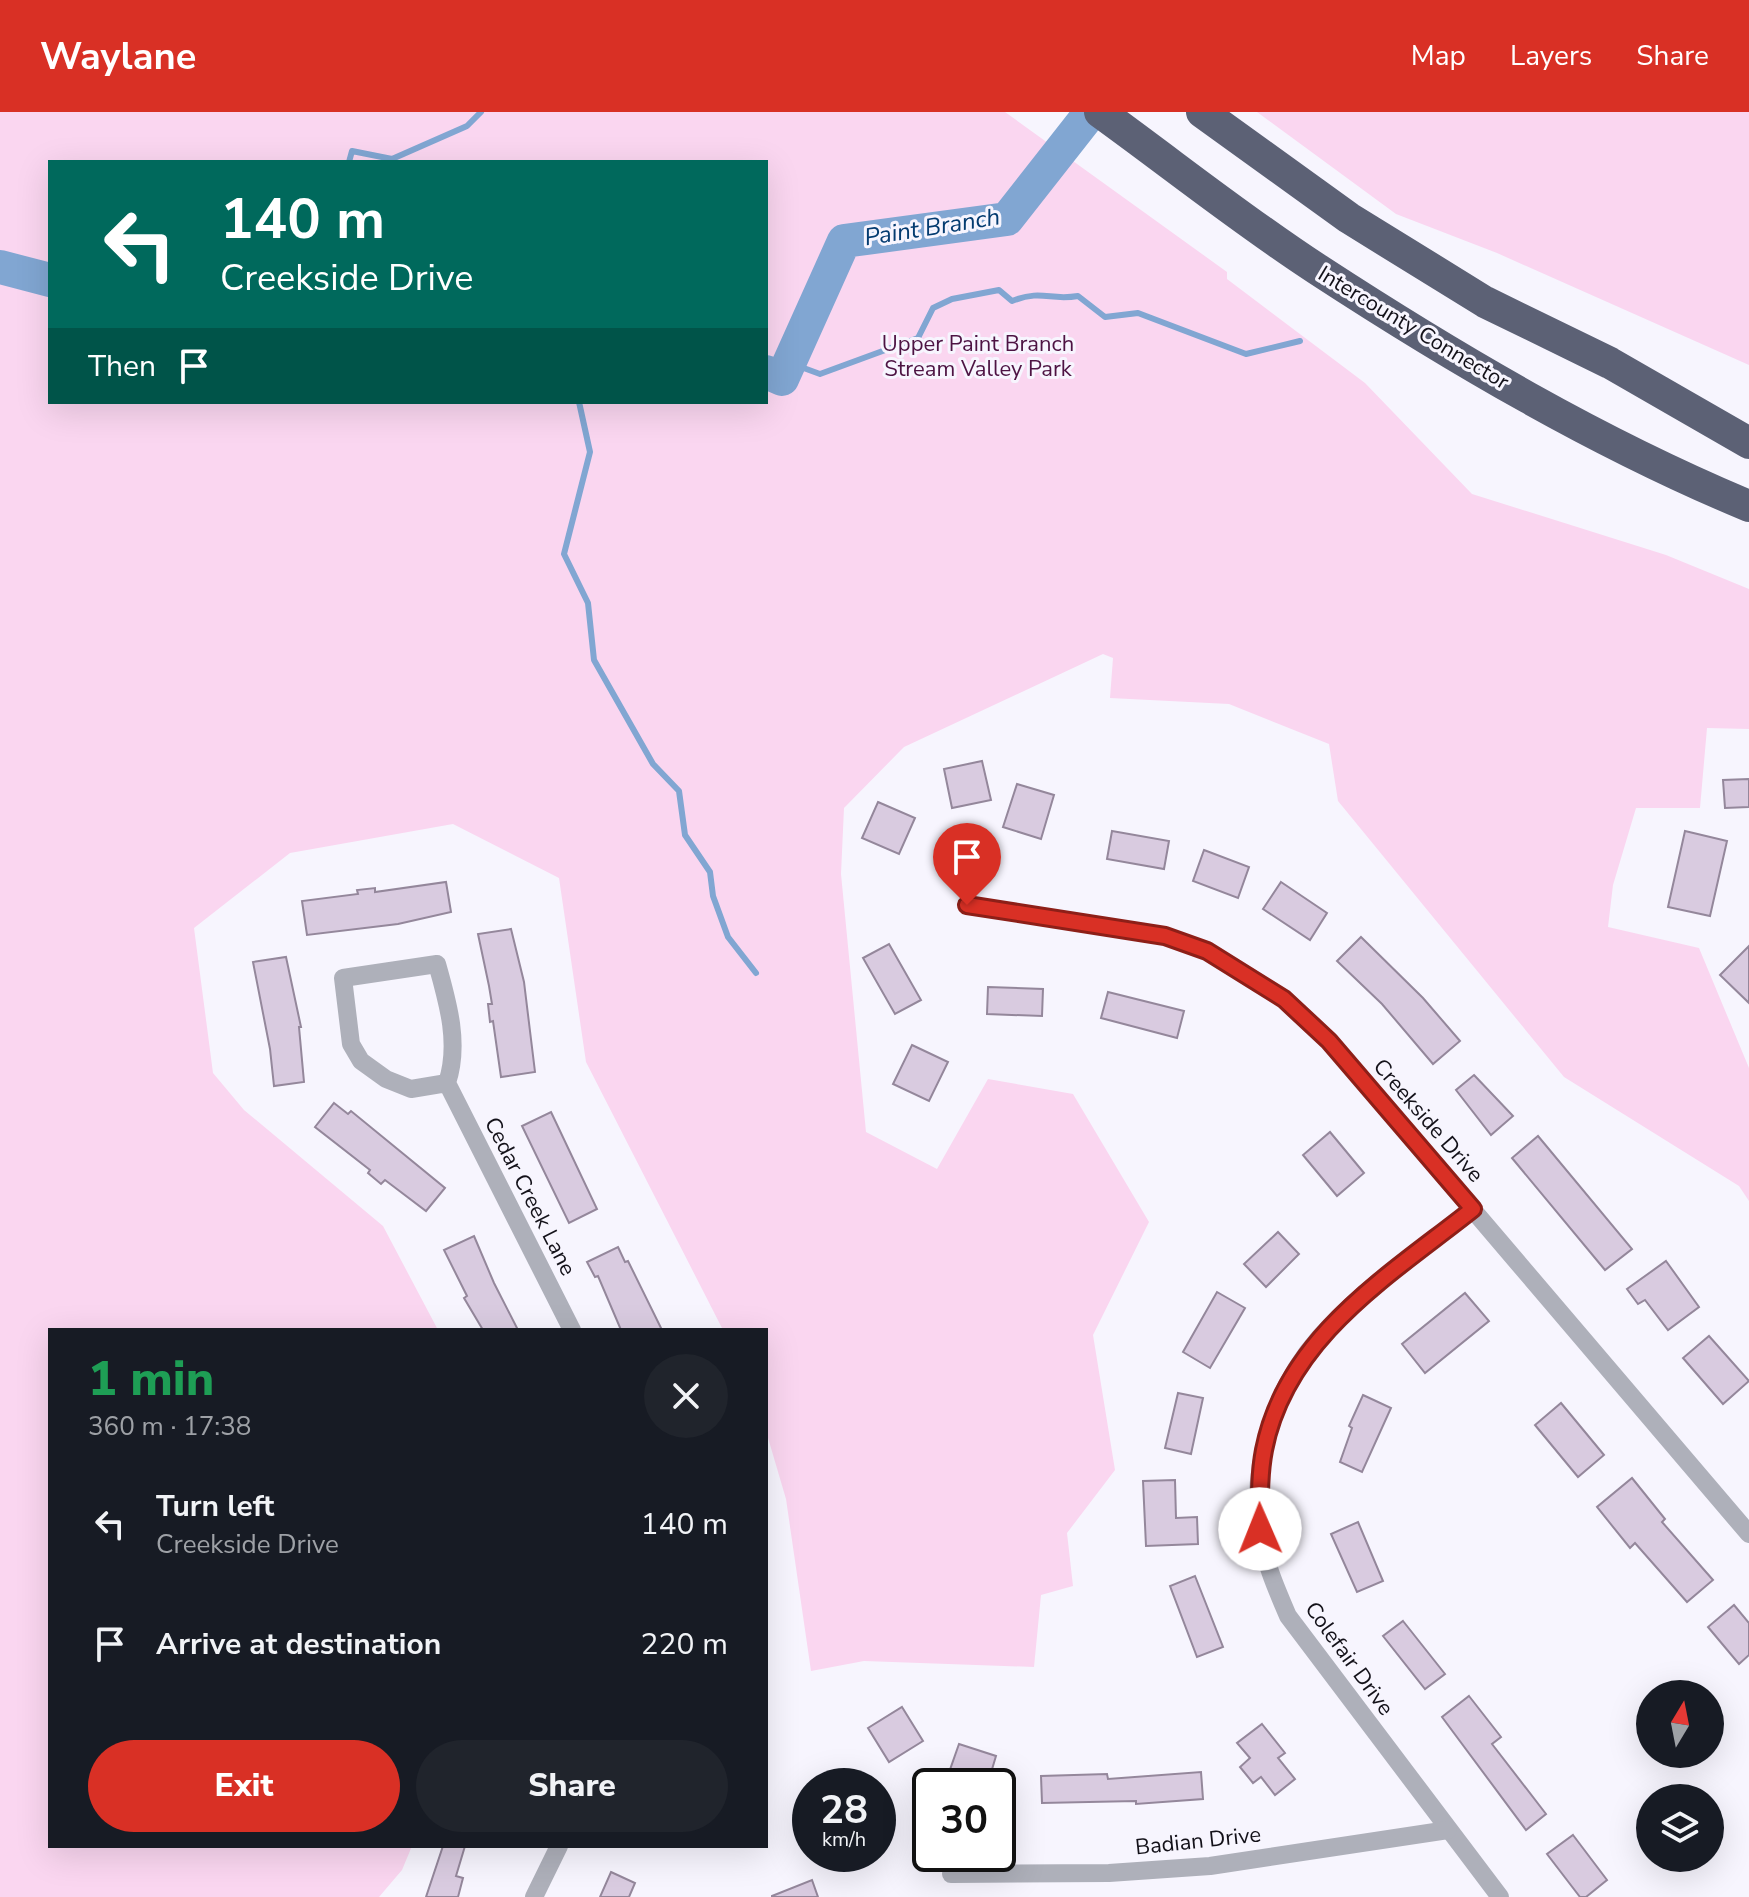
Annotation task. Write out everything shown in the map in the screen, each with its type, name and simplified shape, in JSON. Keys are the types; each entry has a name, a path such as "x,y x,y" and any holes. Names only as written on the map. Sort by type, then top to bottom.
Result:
{"highway":[{"name":"Intercounty Connector","path":"1100,112 1316,268 1590,433 1749,506"},
{"path":"1202,112 1349,218 1485,302 1610,363 1749,443"}],"street":[{"name":"Creekside Drive","path":"967,905 1165,936 1207,951 1284,999 1329,1041 1749,1534"},
{"path":"437,964 453,1034 453,1065 447,1083 411,1089 386,1079 361,1061 351,1044 343,978 437,964"},
{"name":"Cedar Creek Lane","path":"447,1083 571,1328"},
{"name":"Colefair Drive","path":"1473,1209 1351,1306 1318,1338 1293,1374 1275,1410 1264,1449 1259,1489 1260,1529 1268,1565 1288,1616 1500,1897"},
{"name":"Badian Drive","path":"951,1874 1109,1873 1210,1866 1448,1830"},
{"path":"534,1897 558,1848"}],"green space":[{"name":"Upper Paint Branch Stream Valley Park","path":"0,112 1005,112 1227,272 1227,279 1365,383 1472,494 1666,555 1749,589 1749,729 1707,728 1700,808 1636,808 1613,885 1608,927 1699,948 1749,1068 1749,1201 1739,1186 1564,1077 1338,801 1329,744 1229,704 1110,698 1113,658 1103,654 904,747 844,808 841,874 866,1132 937,1169 988,1079 1073,1094 1149,1222 1093,1335 1115,1470 1067,1533 1073,1586 1041,1595 1034,1667 864,1661 811,1671 786,1499 768,1438 768,1328 722,1328 586,1062 559,878 453,824 290,853 194,928 213,1073 244,1110 383,1226 437,1328 48,1328 48,1848 411,1848 402,1870 379,1897 0,1897"},
{"path":"1257,112 1749,112 1749,365 1497,253 1396,214"}],"building":[{"path":"982,761 991,800 952,808 944,769"},
{"path":"1749,779 1749,807 1725,808 1723,780"},
{"path":"1017,784 1054,795 1041,839 1003,827"},
{"path":"878,802 915,818 899,854 862,838"},
{"path":"1112,831 1169,841 1164,869 1107,859"},
{"path":"1685,831 1727,841 1710,916 1668,907"},
{"path":"1204,850 1249,867 1238,898 1193,881"},
{"path":"446,882 451,912 398,924 307,935 302,901 358,894 357,890 375,888 375,892"},
{"path":"1281,882 1327,913 1310,940 1263,909"},
{"path":"511,929 524,982 535,1072 501,1077 493,1021 490,1022 488,1004 492,1004 478,934"},
{"path":"1361,937 1423,998 1460,1041 1433,1064 1382,1004 1337,961"},
{"path":"889,944 921,1000 895,1014 863,958"},
{"path":"1749,946 1749,1003 1720,975"},
{"path":"286,957 301,1027 304,1082 274,1086 253,962"},
{"path":"988,987 1043,989 1042,1016 987,1014"},
{"path":"1108,992 1184,1011 1177,1038 1101,1018"},
{"path":"912,1045 948,1062 929,1101 893,1084"},
{"path":"1474,1075 1513,1116 1491,1135 1456,1090"},
{"path":"334,1103 348,1114 351,1111 445,1188 426,1211 385,1180 381,1184 368,1173 370,1170 315,1127"},
{"path":"551,1112 597,1209 569,1223 522,1126"},
{"path":"1330,1132 1364,1173 1337,1196 1303,1155"},
{"path":"1538,1136 1632,1249 1605,1270 1512,1158"},
{"path":"1278,1232 1299,1254 1266,1287 1244,1264"},
{"path":"474,1236 517,1328 482,1328 464,1298 467,1296 444,1250"},
{"path":"618,1247 661,1328 620,1328 598,1276 595,1277 587,1262"},
{"path":"1666,1261 1699,1307 1668,1330 1645,1300 1638,1304 1627,1289"},
{"path":"1217,1292 1245,1308 1210,1368 1183,1352"},
{"path":"1465,1293 1489,1321 1425,1373 1402,1344"},
{"path":"1709,1336 1749,1381 1723,1404 1683,1358"},
{"path":"1178,1393 1203,1398 1191,1454 1165,1448"},
{"path":"1363,1395 1391,1408 1362,1472 1340,1462 1352,1428 1349,1426"},
{"path":"1561,1403 1604,1455 1578,1477 1535,1425"},
{"path":"1632,1478 1665,1519 1662,1522 1713,1580 1687,1602 1635,1543 1630,1548 1597,1507"},
{"path":"1175,1480 1176,1518 1197,1517 1198,1544 1146,1546 1143,1481"},
{"path":"1358,1522 1383,1581 1357,1592 1331,1534"},
{"path":"1195,1576 1223,1647 1197,1657 1170,1586"},
{"path":"1734,1605 1749,1623 1749,1655 1739,1664 1708,1627"},
{"path":"1403,1621 1445,1674 1425,1689 1383,1636"},
{"path":"1469,1696 1501,1737 1492,1744 1546,1814 1526,1830 1442,1717"},
{"path":"902,1707 923,1741 889,1762 868,1728"},
{"path":"1262,1724 1285,1753 1278,1758 1295,1779 1275,1795 1261,1777 1253,1783 1240,1767 1250,1758 1237,1743"},
{"path":"959,1744 996,1756 992,1768 951,1768"},
{"path":"1201,1772 1203,1799 1136,1804 1136,1801 1042,1803 1041,1776 1107,1774 1108,1779"},
{"path":"1573,1835 1607,1880 1586,1897 1580,1897 1547,1854"},
{"path":"442,1848 464,1848 456,1876 463,1878 458,1897 426,1897"},
{"path":"611,1872 635,1883 629,1897 600,1897"},
{"path":"812,1880 818,1897 772,1897 772,1896"}],"waterway":[{"path":"350,160 352,151 392,159 467,126 481,112"},
{"name":"Paint Branch","path":"768,373 782,379 844,241 1007,219 1091,112"},
{"name":"Paint Branch","path":"0,267 48,279"},
{"path":"790,363 820,374 918,338 933,308 952,299 999,290 1012,301 1039,295 1078,296 1105,317 1138,313 1246,354 1300,341"},
{"path":"579,404 590,452 564,554 588,603 594,660 653,764 679,791 685,835 710,872 713,896 728,937 756,973"}],"route":[{"path":"967,905 1165,936 1207,951 1284,999 1329,1041 1473,1209 1351,1306 1318,1338 1293,1374 1275,1410 1264,1449 1259,1489 1260,1529"}]}
